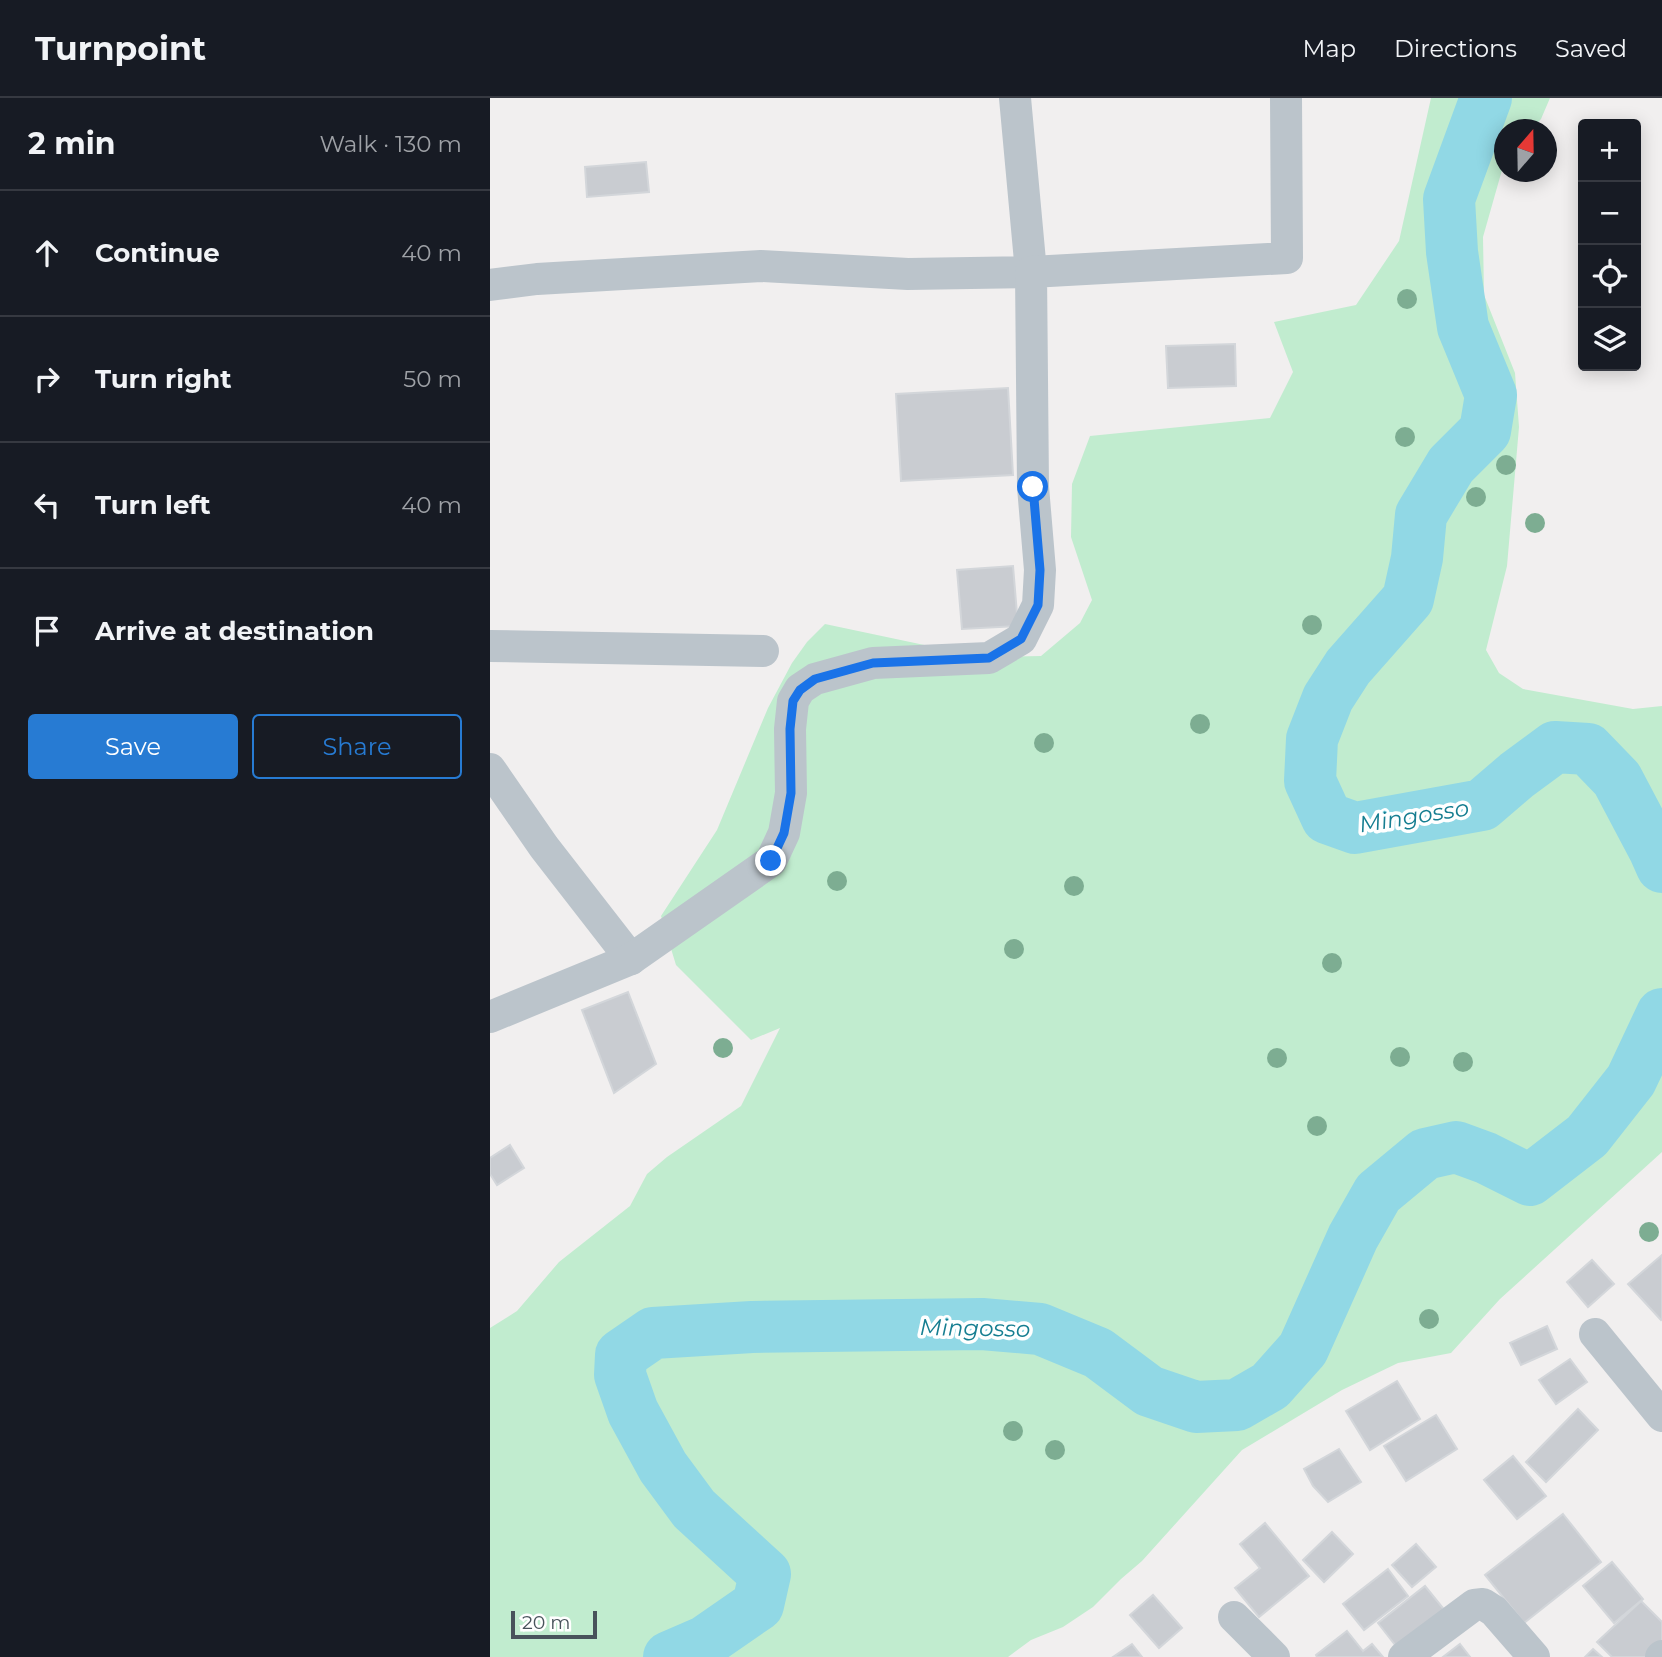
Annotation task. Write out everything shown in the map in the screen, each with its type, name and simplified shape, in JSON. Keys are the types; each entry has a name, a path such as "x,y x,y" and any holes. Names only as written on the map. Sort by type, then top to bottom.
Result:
{"street":[{"path":"490,1017 631,959 771,861 784,833 791,793 790,729 793,701 800,690 815,679 873,663 989,658 1021,639 1038,605 1039,582 1033,487 1031,272 1015,98"},
{"path":"490,285 537,279 761,266 908,274 1031,272 1287,258 1286,98"},
{"path":"490,646 763,651"},
{"path":"490,769 544,847 631,959"},
{"path":"1595,1334 1662,1416"},
{"path":"1404,1657 1474,1605 1483,1604 1494,1611 1534,1657"},
{"path":"1234,1617 1274,1657"}],"green space":[{"path":"1431,98 1550,98 1541,119 1494,119 1494,182 1499,182 1483,237 1484,295 1515,373 1519,427 1507,566 1486,650 1499,673 1523,689 1633,709 1662,706 1662,1152 1500,1299 1451,1353 1398,1363 1342,1390 1242,1450 1142,1561 1093,1607 1063,1627 1031,1640 1008,1657 490,1657 490,1328 517,1311 559,1262 630,1206 647,1174 741,1106 780,1028 751,1040 676,965 661,916 717,830 768,708 792,663 807,642 825,624 981,657 1041,656 1080,623 1092,600 1071,537 1072,484 1090,436 1270,418 1293,372 1274,322 1356,305 1399,241"}],"building":[{"path":"646,162 649,192 587,197 585,167"},
{"path":"1235,344 1236,386 1168,388 1166,346"},
{"path":"1008,388 1013,475 901,481 896,394"},
{"path":"1013,566 1018,626 962,629 957,570"},
{"path":"628,992 656,1064 614,1093 582,1010"},
{"path":"510,1145 524,1168 497,1185 490,1174 490,1158"},
{"path":"1662,1255 1662,1319 1661,1320 1628,1284"},
{"path":"1592,1260 1614,1284 1588,1307 1567,1282"},
{"path":"1547,1326 1557,1349 1521,1365 1510,1343"},
{"path":"1570,1359 1587,1382 1556,1404 1539,1380"},
{"path":"1397,1381 1420,1419 1370,1450 1346,1411"},
{"path":"1578,1409 1598,1430 1546,1482 1526,1462"},
{"path":"1436,1415 1457,1449 1406,1481 1384,1446"},
{"path":"1339,1449 1361,1482 1328,1502 1313,1486 1304,1469"},
{"path":"1513,1456 1546,1496 1517,1519 1484,1480"},
{"path":"1563,1514 1601,1562 1524,1623 1485,1575"},
{"path":"1265,1523 1309,1576 1259,1617 1235,1588 1260,1568 1240,1544"},
{"path":"1332,1532 1353,1554 1324,1582 1303,1560"},
{"path":"1416,1544 1436,1567 1412,1587 1392,1565"},
{"path":"1612,1562 1643,1599 1614,1623 1583,1586"},
{"path":"1388,1569 1408,1596 1364,1630 1343,1604"},
{"path":"1425,1586 1451,1618 1403,1655 1378,1623"},
{"path":"1153,1595 1182,1628 1159,1648 1130,1615"},
{"path":"1641,1601 1662,1622 1662,1650 1654,1657 1612,1657 1597,1642"},
{"path":"1347,1631 1363,1651 1372,1644 1383,1657 1317,1657 1316,1655"},
{"path":"1132,1644 1142,1657 1113,1657"},
{"path":"1460,1644 1470,1657 1443,1657"},
{"path":"1593,1649 1602,1657 1585,1657"}],"waterway":[{"name":"Mingosso","path":"1486,98 1449,199 1452,252 1463,327 1491,395 1485,431 1451,465 1421,515 1417,558 1408,599 1348,667 1328,698 1312,739 1310,781 1327,818 1355,828 1482,805 1555,747 1588,749 1617,779 1662,867"},
{"name":"Mingosso","path":"669,1657 706,1641 758,1605 765,1574 694,1509 663,1467 633,1412 620,1375 621,1355 653,1333 752,1327 982,1324 1040,1329 1098,1353 1149,1391 1196,1407 1237,1405 1270,1386 1303,1349 1353,1237 1378,1193 1425,1154 1456,1147 1486,1158 1530,1180 1587,1136 1631,1080 1662,1014"}],"route":[{"path":"771,861 784,833 791,793 790,729 793,701 800,690 815,679 873,663 989,658 1021,639 1038,605 1040,570 1033,487"}]}
